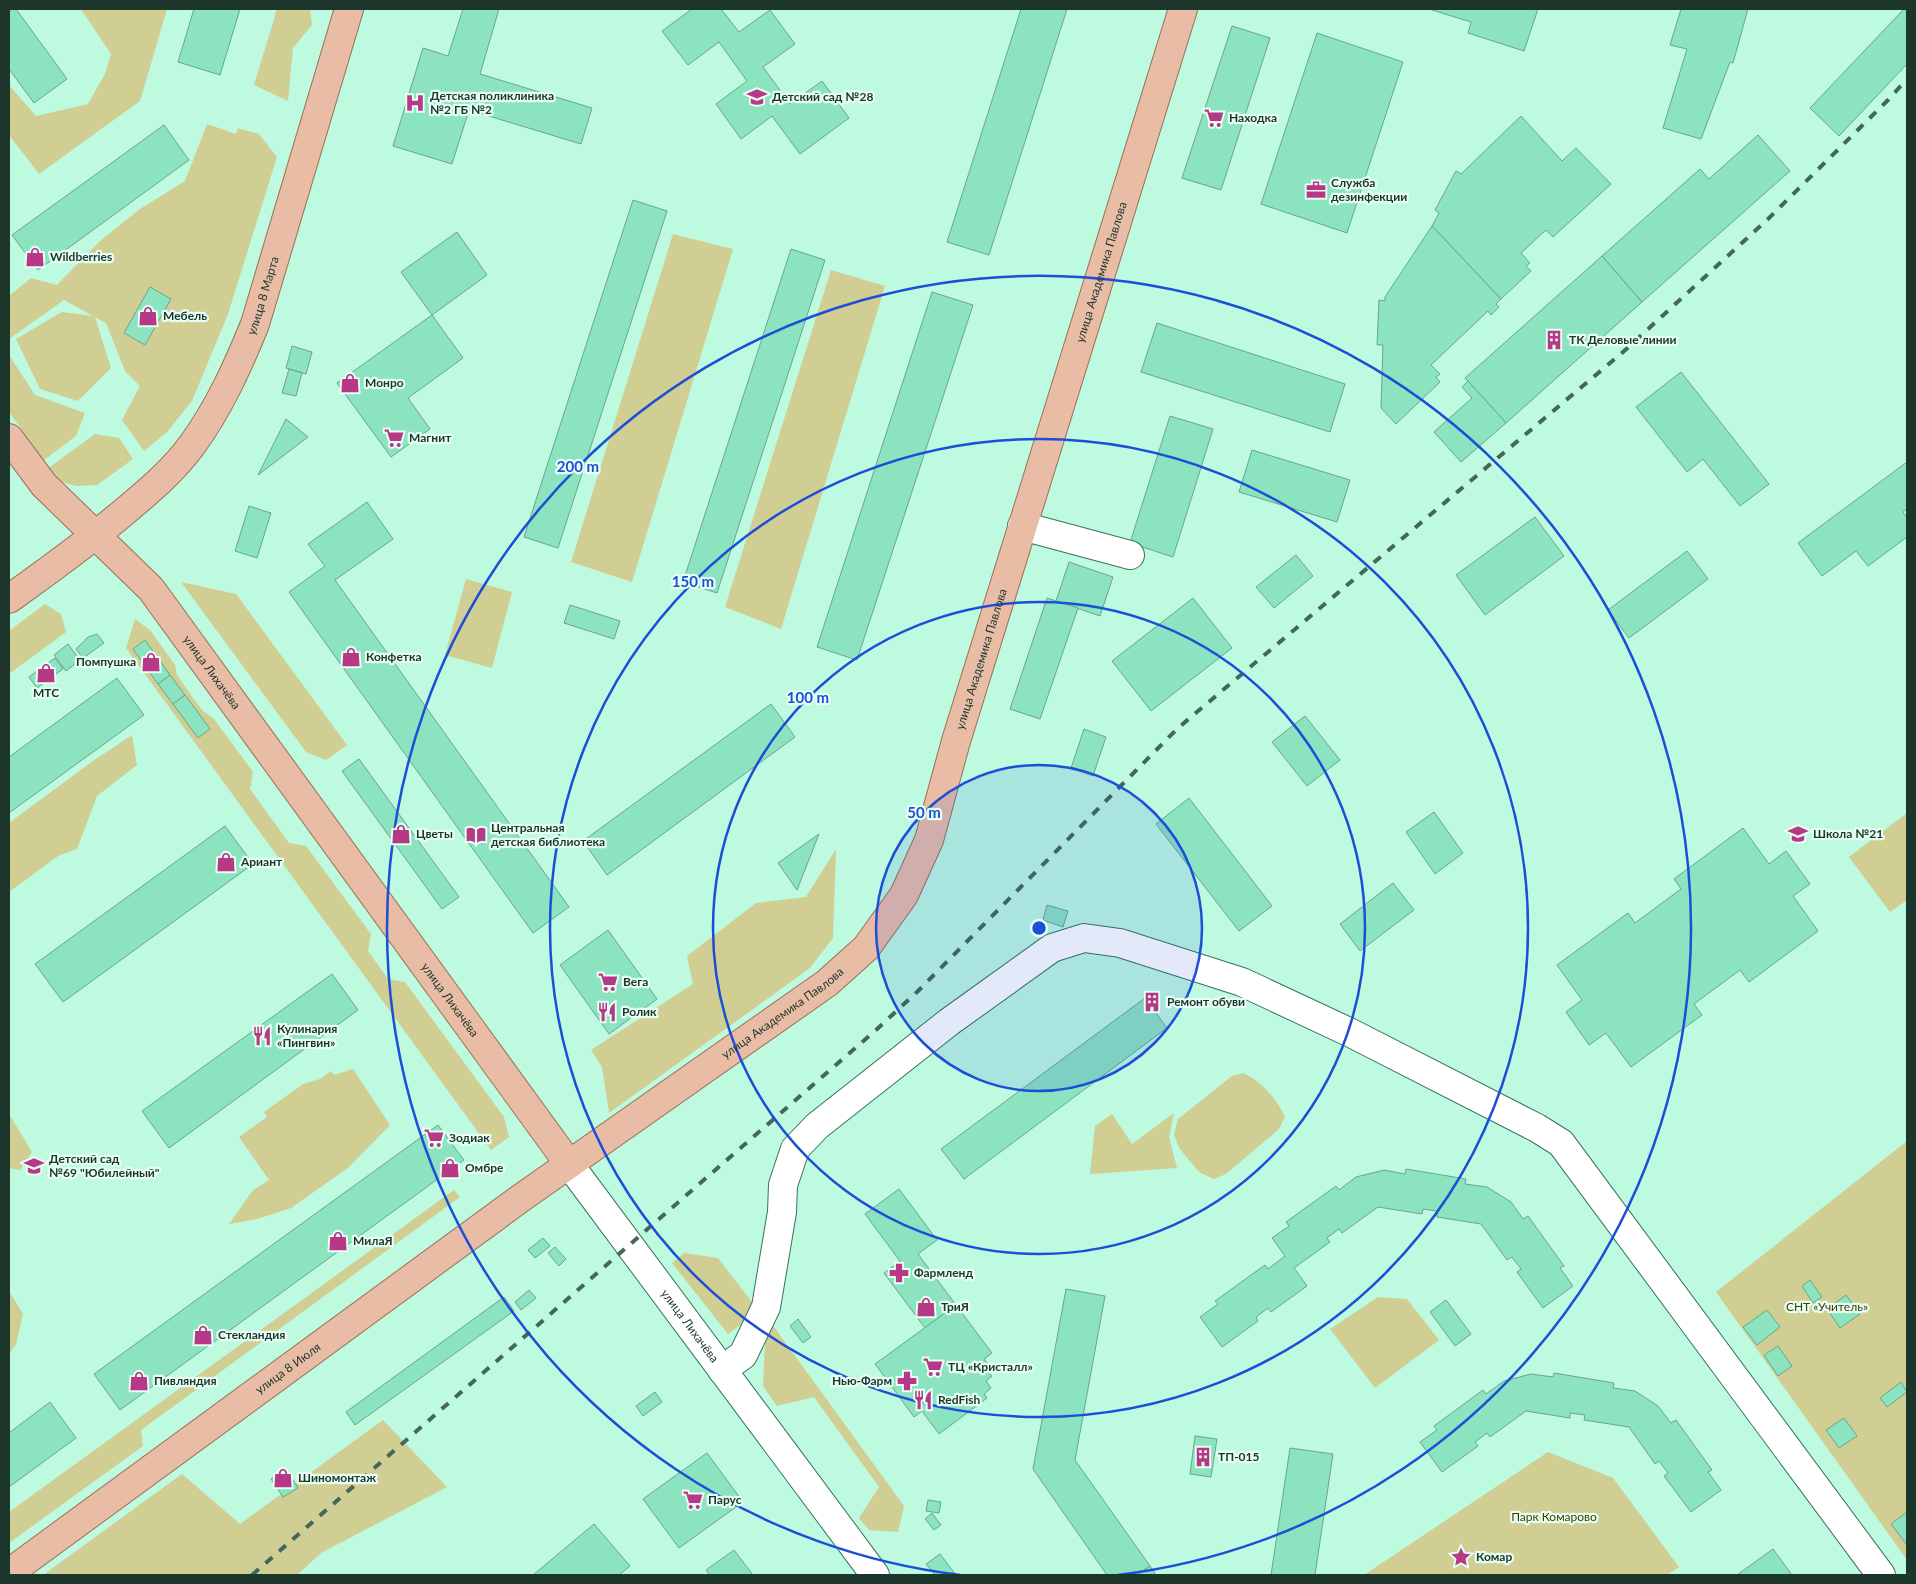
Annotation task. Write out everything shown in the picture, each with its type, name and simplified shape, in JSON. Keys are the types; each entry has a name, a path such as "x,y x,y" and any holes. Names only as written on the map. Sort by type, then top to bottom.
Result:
{"main road":[{"name":"улица 8 Марта","path":"9,599 96,536 161,482 192,445 218,404 237,370 255,324 349,9"},
{"name":"улица Академика Павлова","path":"569,1164 827,983 866,948 904,896 929,840 956,741 1183,9"},
{"name":"улица Лихачёва","path":"9,438 44,486 151,589 569,1164"},
{"name":"улица 8 Июля","path":"9,1573 569,1164"}],"street":[{"path":"1022,526 1130,555"},
{"path":"722,1370 743,1355 766,1307 782,1212 783,1185 795,1149 817,1126 942,1028 1052,948 1084,938 1120,942 1242,982 1350,1033 1537,1128 1561,1143 1881,1575"},
{"name":"улица Лихачёва","path":"569,1164 875,1575"}],"green space":[{"path":"81,9 167,9 140,101 39,174 9,135 9,85 36,116 88,104 105,74 111,54"},
{"path":"277,9 310,9 312,25 293,48 288,101 254,85"},
{"path":"207,124 236,134 238,128 259,134 277,157 228,314 192,401 167,432 144,451 122,420 140,386 125,371 106,323 95,317 111,368 78,401 40,389 16,339 62,312 93,316 64,300 9,339 9,296 31,278 57,285 100,241 140,209 185,181"},
{"path":"673,234 733,249 632,582 571,562"},
{"path":"831,270 885,286 781,629 725,607"},
{"path":"9,355 35,395 85,413 76,436 44,460 9,412"},
{"path":"95,434 119,438 133,459 97,485 76,486 55,480 47,469"},
{"path":"466,579 512,592 492,668 445,655"},
{"path":"181,582 236,594 347,745 326,760 306,752"},
{"path":"45,604 61,614 66,632 9,674 9,631"},
{"path":"135,619 150,630 175,665 177,675 193,698 203,711 214,719 253,772 250,789 289,843 306,846 371,934 368,951 388,979 405,982 504,1117 509,1137 491,1150 126,648"},
{"path":"132,735 137,765 97,796 77,849 58,856 9,892 9,823 93,761"},
{"path":"1907,813 1907,900 1890,912 1849,857"},
{"path":"836,849 833,938 810,968 609,1113 602,1067 591,1050 693,984 687,956 756,903 806,897"},
{"path":"353,1069 390,1125 348,1168 291,1208 257,1219 229,1224 253,1190 269,1180 239,1137 267,1117 264,1112 303,1084 320,1079 331,1071 334,1075"},
{"path":"1243,1073 1250,1076 1268,1091 1285,1117 1279,1129 1226,1174 1214,1179 1199,1172 1179,1148 1174,1134 1178,1119 1232,1076"},
{"path":"1174,1113 1169,1137 1177,1168 1090,1174 1095,1126 1112,1114 1132,1144"},
{"path":"9,1114 32,1152 20,1170 9,1168"},
{"name":"СНТ «Учитель»","path":"1907,1141 1907,1560 1716,1292"},
{"path":"454,1190 460,1197 141,1430 143,1446 9,1543 9,1512"},
{"path":"684,1253 718,1258 752,1302 746,1321 728,1334 672,1263"},
{"path":"9,1291 23,1314 16,1344 9,1354"},
{"path":"1378,1297 1407,1299 1439,1340 1375,1388 1330,1329"},
{"path":"772,1324 904,1506 898,1532 869,1530 859,1518 879,1487 814,1397 777,1406 763,1386 765,1342"},
{"path":"383,1420 447,1487 321,1553 297,1575 43,1575 182,1474 240,1524"},
{"name":"Парк Комарово","path":"1548,1452 1613,1478 1679,1567 1667,1575 1364,1575"}],"building":[{"path":"9,9 16,9 67,79 34,103 9,69"},
{"path":"194,9 240,9 220,75 178,62"},
{"path":"463,9 499,9 480,74 592,108 581,144 469,110 452,164 393,146 423,48 448,56"},
{"path":"692,9 721,9 739,32 770,10 795,44 763,67 790,104 822,81 849,118 800,154 772,116 741,139 716,104 747,81 719,42 688,65 662,31"},
{"path":"1021,9 1067,9 989,255 947,242"},
{"path":"1429,9 1538,9 1524,51 1468,33 1471,22"},
{"path":"1681,9 1748,9 1733,63 1730,62 1701,139 1663,128 1687,49 1670,45"},
{"path":"1904,9 1907,9 1907,64 1839,136 1810,108"},
{"path":"1232,26 1270,38 1221,190 1182,178"},
{"path":"1317,33 1403,62 1347,233 1261,204"},
{"path":"1521,116 1562,161 1576,148 1611,184 1553,237 1546,230 1521,253 1530,263 1526,266 1531,271 1501,299 1432,226 1439,213 1435,210 1456,171 1461,174"},
{"path":"164,125 189,160 38,270 12,235"},
{"path":"1758,135 1790,171 1642,302 1602,256 1700,169 1709,179"},
{"path":"633,200 667,211 558,548 524,537"},
{"path":"1432,226 1501,299 1496,304 1499,307 1491,315 1488,311 1431,365 1440,374 1436,377 1440,382 1396,424 1381,408 1383,345 1377,345 1379,300 1385,301 1385,297"},
{"path":"457,232 487,275 432,315 401,272"},
{"path":"791,249 825,260 717,593 683,582"},
{"name":"ТК Деловые линии","path":"1602,256 1642,302 1506,423 1465,378"},
{"name":"Мебель","path":"150,287 171,299 145,345 124,333"},
{"path":"932,292 973,305 857,660 817,647"},
{"path":"432,315 463,358 408,398 430,429 391,457 337,383"},
{"path":"1157,323 1345,384 1330,432 1141,372"},
{"path":"292,346 312,352 306,374 286,368"},
{"path":"289,369 302,373 296,396 282,393"},
{"path":"1681,372 1769,484 1740,506 1703,459 1687,472 1636,407"},
{"path":"1468,381 1506,423 1461,462 1434,432 1472,398 1462,387"},
{"path":"1170,416 1213,429 1173,557 1130,543"},
{"path":"286,419 308,437 258,475"},
{"path":"1252,450 1350,480 1337,522 1239,492"},
{"path":"1907,462 1907,509 1903,512 1907,518 1907,537 1868,566 1856,551 1822,576 1798,543"},
{"path":"367,502 393,539 335,580 569,907 533,933 289,592 325,566 308,544"},
{"path":"249,506 271,513 257,558 235,551"},
{"path":"1535,517 1564,556 1485,615 1456,575"},
{"path":"1687,551 1708,579 1629,638 1608,610"},
{"path":"1296,555 1313,576 1274,608 1256,587"},
{"path":"1069,562 1113,577 1100,616 1056,601"},
{"path":"1047,598 1078,608 1040,719 1010,709"},
{"path":"1193,598 1232,648 1151,711 1112,661"},
{"path":"570,605 620,621 614,639 564,623"},
{"path":"97,634 104,643 83,658 76,649 88,637"},
{"name":"Помпушка","path":"145,640 170,675 158,684 133,649"},
{"path":"68,644 80,660 66,671 54,655"},
{"name":"МТС","path":"55,658 63,669 37,688 29,677"},
{"path":"170,675 185,695 173,704 158,684"},
{"path":"117,678 144,715 9,813 9,757"},
{"path":"185,695 210,729 198,738 173,704"},
{"path":"771,704 795,737 607,875 583,841"},
{"path":"1305,716 1340,760 1307,786 1272,742"},
{"path":"1084,729 1106,737 1093,776 1071,768"},
{"name":"Цветы","path":"359,759 459,897 442,909 342,771"},
{"path":"1189,798 1272,906 1239,931 1156,824"},
{"path":"1434,812 1463,853 1435,874 1406,832"},
{"path":"225,826 253,864 63,1002 35,964"},
{"path":"1743,828 1769,864 1786,851 1810,884 1793,896 1818,931 1749,982 1740,970 1694,1004 1702,1015 1631,1067 1606,1033 1589,1045 1566,1012 1582,1000 1557,965 1628,913 1635,923 1681,889 1674,879"},
{"path":"819,834 797,890 778,863"},
{"path":"1393,883 1414,910 1360,951 1340,924"},
{"path":"1047,905 1068,911 1063,927 1043,920"},
{"name":"Вега","path":"608,930 657,999 609,1034 560,965"},
{"path":"332,974 358,1010 169,1148 142,1111"},
{"name":"Ремонт обуви","path":"1151,994 1159,1005 1153,1010 1145,998"},
{"path":"1145,998 1167,1028 964,1179 941,1149"},
{"path":"438,1125 464,1160 120,1410 94,1374"},
{"path":"1406,1169 1466,1179 1465,1184 1487,1187 1511,1202 1523,1219 1528,1216 1564,1266 1560,1268 1573,1286 1543,1308 1517,1272 1521,1269 1512,1257 1507,1260 1481,1224 1437,1217 1437,1211 1423,1209 1422,1214 1378,1207 1342,1233 1339,1229 1327,1238 1330,1242 1294,1268 1307,1286 1271,1312 1268,1308 1256,1317 1258,1321 1222,1347 1200,1317 1218,1304 1215,1301 1265,1265 1268,1269 1285,1256 1272,1238 1289,1226 1286,1222 1336,1186 1339,1190 1356,1177 1384,1170 1405,1174"},
{"path":"899,1189 937,1240 918,1254 956,1305 925,1328 884,1273 900,1261 865,1214"},
{"path":"543,1238 550,1246 535,1258 528,1250"},
{"path":"555,1247 566,1259 559,1266 548,1253"},
{"path":"1810,1280 1822,1297 1813,1303 1802,1286"},
{"path":"1066,1289 1105,1296 1075,1460 1150,1566 1137,1575 1107,1575 1033,1469"},
{"path":"529,1290 536,1298 521,1310 515,1302"},
{"path":"1846,1295 1860,1314 1840,1328 1827,1309"},
{"path":"504,1297 514,1311 355,1425 346,1412"},
{"path":"1446,1300 1471,1334 1455,1346 1430,1312"},
{"name":"ТЦ «Кристалл»","path":"956,1305 992,1353 984,1359 992,1369 988,1372 992,1376 986,1381 991,1388 984,1394 987,1398 939,1434 922,1411 914,1417 875,1364"},
{"path":"1767,1310 1780,1327 1757,1345 1743,1327"},
{"path":"798,1319 811,1337 803,1343 790,1326"},
{"path":"1778,1346 1792,1366 1778,1376 1764,1355"},
{"path":"1554,1373 1614,1383 1613,1388 1635,1391 1658,1406 1671,1423 1676,1420 1712,1470 1708,1472 1721,1490 1691,1512 1664,1476 1668,1473 1659,1461 1655,1464 1629,1427 1584,1420 1585,1415 1570,1413 1570,1418 1526,1411 1490,1437 1487,1433 1475,1442 1478,1446 1442,1472 1420,1442 1437,1430 1434,1426 1483,1390 1486,1394 1504,1381 1531,1374 1553,1377"},
{"path":"1901,1382 1907,1392 1887,1407 1880,1398"},
{"path":"655,1392 662,1402 643,1416 636,1406"},
{"path":"50,1402 76,1438 9,1487 9,1433"},
{"path":"1844,1418 1857,1436 1839,1448 1826,1430"},
{"name":"ТП-015","path":"1195,1436 1217,1439 1211,1477 1190,1474"},
{"path":"1290,1448 1333,1454 1315,1575 1271,1575"},
{"name":"Парус","path":"707,1453 743,1502 679,1548 643,1499"},
{"path":"286,1469 298,1488 283,1497 271,1479"},
{"path":"928,1500 941,1502 939,1513 926,1511"},
{"path":"1907,1512 1907,1545 1891,1524"},
{"path":"932,1513 941,1525 934,1530 925,1519"},
{"path":"594,1524 630,1566 619,1575 533,1575"},
{"path":"1773,1549 1792,1575 1737,1575"},
{"path":"734,1550 753,1575 710,1575 706,1570"},
{"path":"940,1554 956,1575 935,1575 926,1564"},
{"path":"1150,1566 1156,1575 1137,1575"}],"railway":[{"path":"252,1575 876,1030 918,991 1178,728 1623,352 1768,219 1907,79"}],"place":[{"name":"Детский сад №28","path":"757,97"},
{"name":"Детская поликлиника №2 ГБ №2","path":"415,103"},
{"name":"Находка","path":"1214,118"},
{"name":"Служба дезинфекции","path":"1316,190"},
{"name":"Wildberries","path":"35,257"},
{"name":"Мебель","path":"148,316"},
{"name":"ТК Деловые линии","path":"1554,340"},
{"name":"Монро","path":"350,383"},
{"name":"Магнит","path":"394,438"},
{"name":"Конфетка","path":"351,657"},
{"name":"Помпушка","path":"151,662"},
{"name":"МТС","path":"46,673"},
{"name":"Цветы","path":"401,834"},
{"name":"Школа №21","path":"1798,834"},
{"name":"Центральная детская библиотека","path":"476,835"},
{"name":"Ариант","path":"226,862"},
{"name":"Вега","path":"608,982"},
{"name":"Ремонт обуви","path":"1152,1002"},
{"name":"Ролик","path":"607,1012"},
{"name":"Кулинария «Пингвин»","path":"262,1036"},
{"name":"Зодиак","path":"434,1138"},
{"name":"Детский сад №69 \"Юбилейный\"","path":"34,1166"},
{"name":"Омбре","path":"450,1168"},
{"name":"МилаЯ","path":"338,1241"},
{"name":"Фармленд","path":"899,1273"},
{"name":"ТриЯ","path":"926,1307"},
{"name":"Стекландия","path":"203,1335"},
{"name":"ТЦ «Кристалл»","path":"933,1367"},
{"name":"Пивляндия","path":"139,1381"},
{"name":"Нью-Фарм","path":"907,1381"},
{"name":"RedFish","path":"923,1400"},
{"name":"ТП-015","path":"1203,1457"},
{"name":"Шиномонтаж","path":"283,1478"},
{"name":"Парус","path":"693,1500"},
{"name":"Комар","path":"1461,1557"}]}
